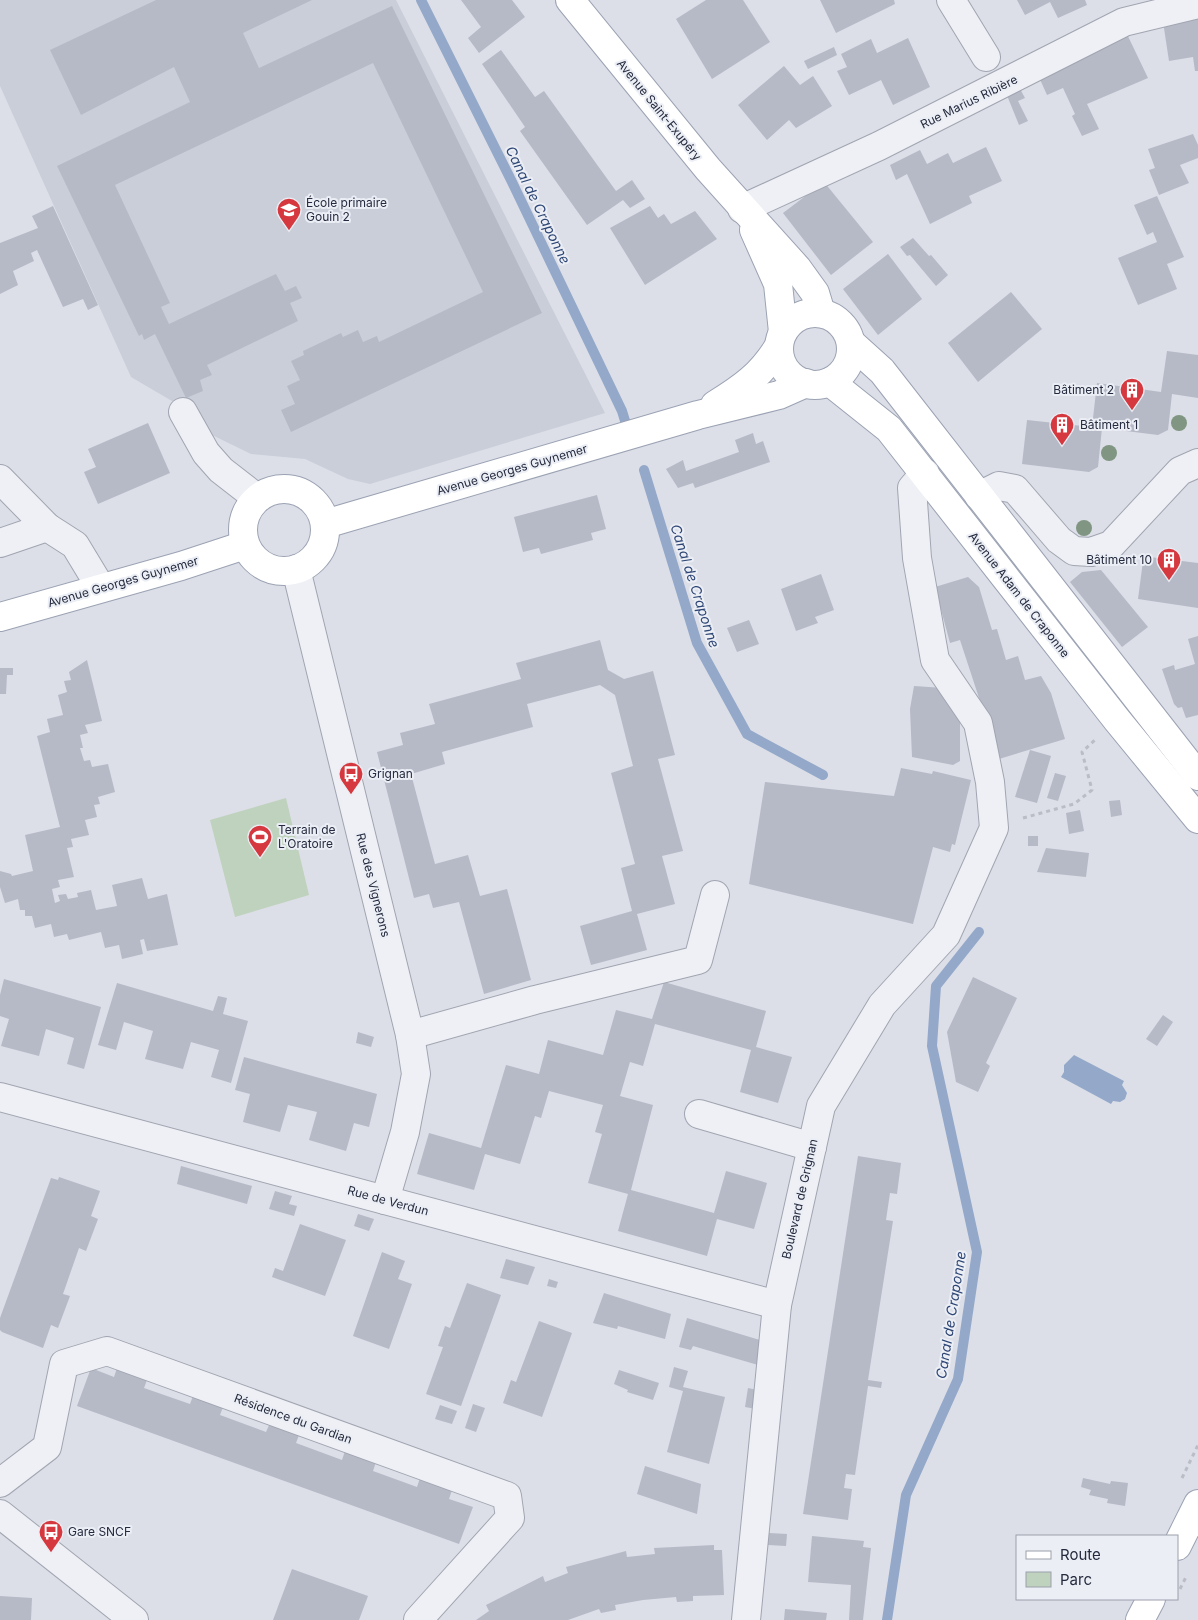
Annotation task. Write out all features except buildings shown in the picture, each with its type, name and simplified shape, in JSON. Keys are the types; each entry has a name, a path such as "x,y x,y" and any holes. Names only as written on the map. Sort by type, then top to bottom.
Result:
{"main road":[{"name":"Avenue Saint-Exupéry","path":"570,0 746,214"},
{"path":"746,214 797,268 815,293 821,313"},
{"path":"746,214 778,284 781,339 780,358 785,370 794,378 818,383"},
{"path":"821,313 841,323 848,333 851,343 851,355 847,366 840,375 779,394 698,415 739,390 766,368 790,322 799,316 821,313"},
{"path":"851,343 882,370 1198,776"},
{"name":"Avenue Adam de Craponne","path":"818,383 889,429 1116,720 1198,819"},
{"name":"Avenue Georges Guynemer","path":"326,524 698,415"},
{"path":"280,488 293,489 315,501 326,524 322,547 316,557 296,570 284,572 272,570 261,564 246,546 243,525 250,506 257,498 280,488"},
{"name":"Avenue Georges Guynemer","path":"0,617 246,546"},
{"path":"1178,1544 1198,1504"},
{"path":"1140,1620 1150,1600"}],"street":[{"path":"951,0 986,57"},
{"name":"Rue Marius Ribière","path":"746,214 1124,22 1198,4"},
{"path":"183,412 206,453 221,470 257,498"},
{"path":"979,496 999,486 1015,490 1059,540 1074,551 1091,552 1112,545 1180,471 1198,463"},
{"path":"925,473 912,488 917,558 935,660 978,723 990,782 994,828"},
{"path":"0,479 47,527 75,545 101,588"},
{"path":"0,543 47,527"},
{"name":"Rue des Vignerons","path":"296,570 410,1035 416,1074 405,1132 385,1200"},
{"name":"Boulevard de Grignan","path":"746,1620 776,1305 821,1106 882,1005 946,935 994,828"},
{"path":"410,1035 535,1000 698,960 715,895"},
{"name":"Rue de Verdun","path":"0,1097 776,1305"},
{"path":"699,1114 812,1147"},
{"name":"Résidence du Gardian","path":"0,1482 47,1447 64,1364 107,1351 507,1496 510,1518 418,1620"},
{"path":"0,1514 134,1620"}],"path":[{"path":"994,828 1046,810 1074,804 1092,790 1082,752 1116,720"}],"shaded area":[{"name":"École primaire Gouin 2","path":"0,0 396,0 605,413 370,484 348,479 305,459 251,454 210,434 189,411 131,377 0,86"}],"green space":[{"name":"Terrain de L'Oratoire","path":"286,798 309,895 235,917 210,820"}],"water":[{"path":"1074,1055 1124,1081 1122,1085 1127,1093 1125,1099 1120,1102 1113,1101 1111,1104 1061,1077 1064,1072 1064,1065"}],"waterway":[{"name":"Canal de Craponne","path":"421,0 512,182 622,411 626,424"},
{"name":"Canal de Craponne","path":"644,470 697,643 747,734 823,775"},
{"name":"Canal de Craponne","path":"887,1620 906,1495 958,1379 977,1252 932,1046 936,986 979,932"}],"place":[{"name":"École primaire Gouin 2","path":"289,231"},
{"name":"Bâtiment 2","path":"1132,411"},
{"name":"Bâtiment 1","path":"1062,446"},
{"name":"Bâtiment 10","path":"1169,581"},
{"name":"Grignan","path":"351,795"},
{"name":"Terrain de L'Oratoire","path":"260,858"},
{"name":"Gare SNCF","path":"51,1553"}]}
